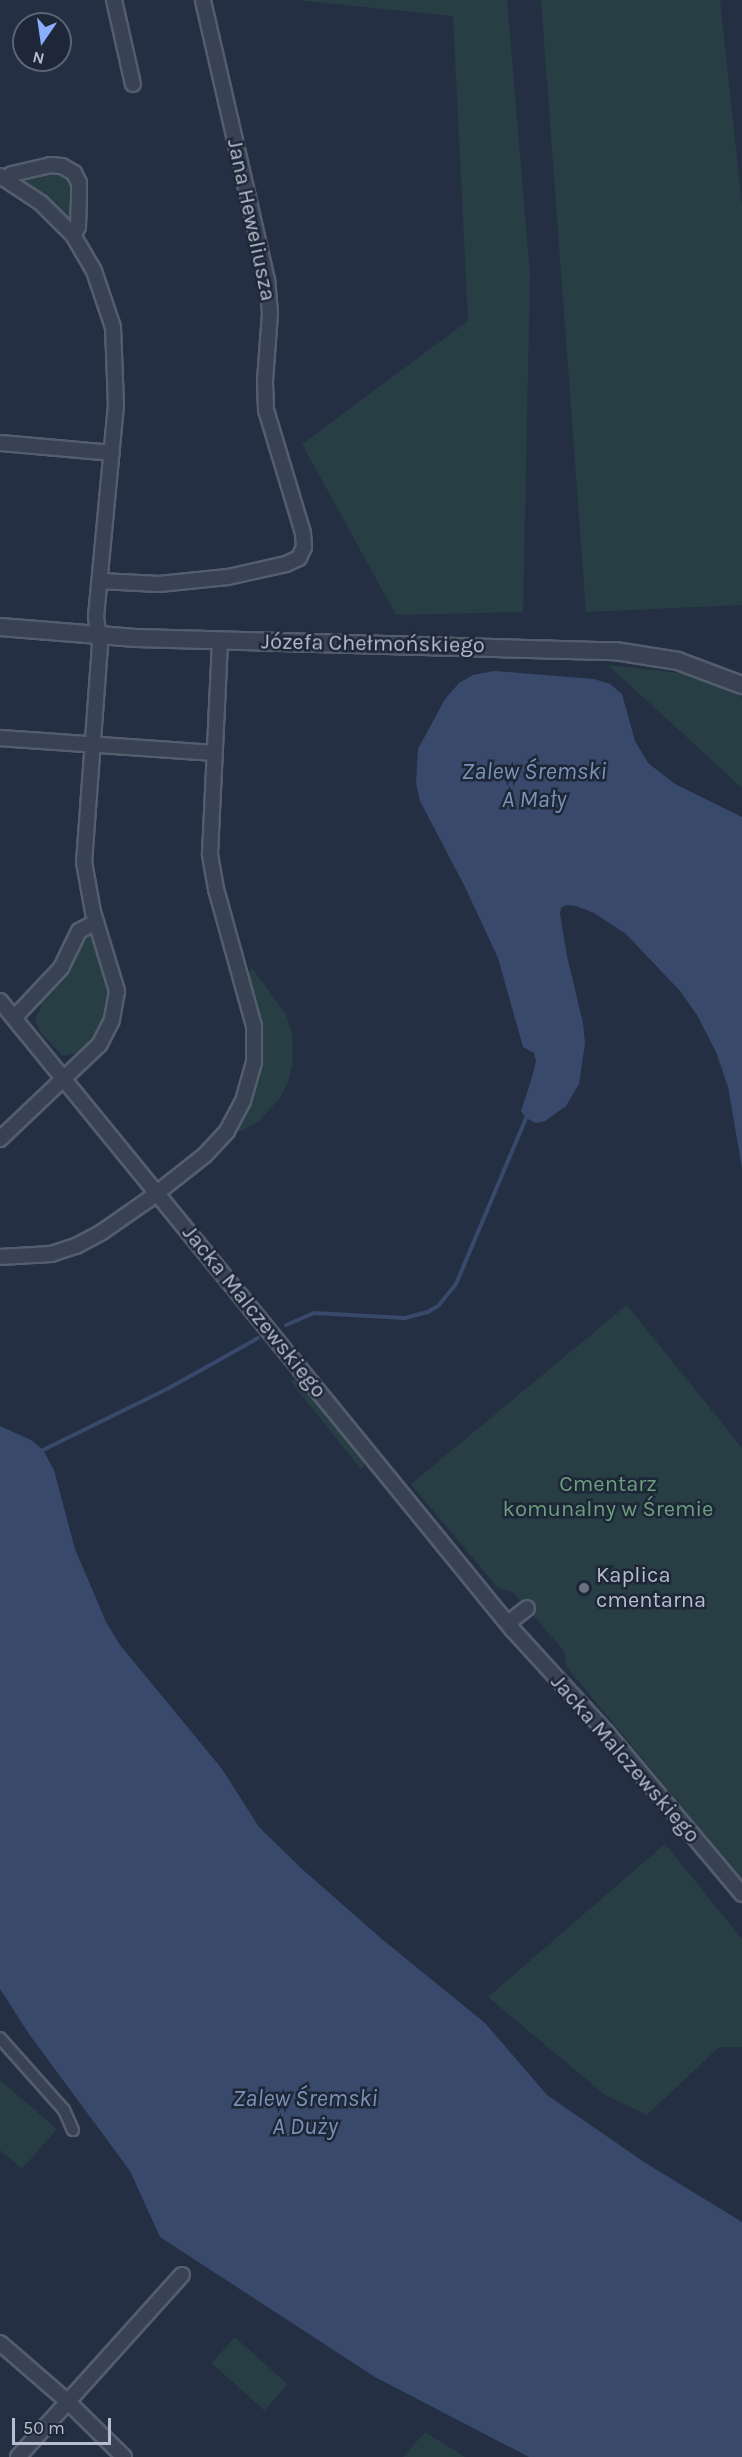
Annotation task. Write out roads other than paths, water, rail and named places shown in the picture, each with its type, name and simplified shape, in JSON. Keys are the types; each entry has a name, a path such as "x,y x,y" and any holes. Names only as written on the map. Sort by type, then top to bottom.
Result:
{"street":[{"path":"114,0 133,84"},
{"name":"Jana Heweliusza","path":"100,581 159,584 228,577 286,564 299,558 304,547 266,410 265,381 270,313 267,280 203,0"},
{"path":"3,178 50,165 62,166 74,173 79,183 80,198 78,227 73,235"},
{"path":"0,1138 99,1045 115,1010 115,982 87,889 84,862 100,645 96,628 116,405 112,327 94,271 73,235 41,203 3,178"},
{"path":"0,443 112,453"},
{"name":"Józefa Chełmońskiego","path":"0,627 98,637 615,651 678,661 742,685"},
{"path":"0,1257 41,1256 76,1246 102,1232 157,1193 206,1154 227,1131 243,1101 254,1062 255,1038 252,1014 210,864 220,641"},
{"path":"0,738 214,753"},
{"path":"14,1018 34,1000 66,961 80,931 96,922"},
{"name":"Jacka Malczewskiego","path":"0,1001 508,1623 544,1666 607,1733 742,1894"},
{"path":"508,1623 527,1608"},
{"path":"0,2038 64,2110 73,2130"},
{"path":"18,2457 182,2275"},
{"path":"0,2343 67,2401 124,2457"}],"water":[{"name":"Zalew Śremski A Mały","path":"494,671 594,679 610,684 622,694 635,741 648,763 675,784 742,817 742,1168 728,1087 716,1052 697,1015 680,991 626,934 594,913 576,906 566,905 561,908 560,914 567,956 583,1023 585,1043 579,1084 566,1106 545,1121 536,1123 526,1118 521,1111 536,1061 534,1053 523,1047 498,958 465,887 420,801 416,783 418,749 445,699 459,683 473,675"},
{"name":"Zalew Śremski A Duży","path":"0,1426 31,1440 43,1450 54,1470 75,1549 106,1622 120,1645 222,1769 259,1827 302,1869 383,1940 485,2023 547,2095 644,2162 742,2222 742,2457 529,2457 375,2377 160,2237 130,2171 29,2034 0,1989"}],"waterway":[{"path":"286,1325 314,1313 405,1318 428,1312 439,1305 456,1284 526,1118"},
{"path":"43,1450 169,1388 258,1338"}],"place":[{"name":"Kaplica cmentarna","path":"584,1588"}],"park label":[{"name":"Cmentarz komunalny w Śremie","path":"608,1496"}]}
